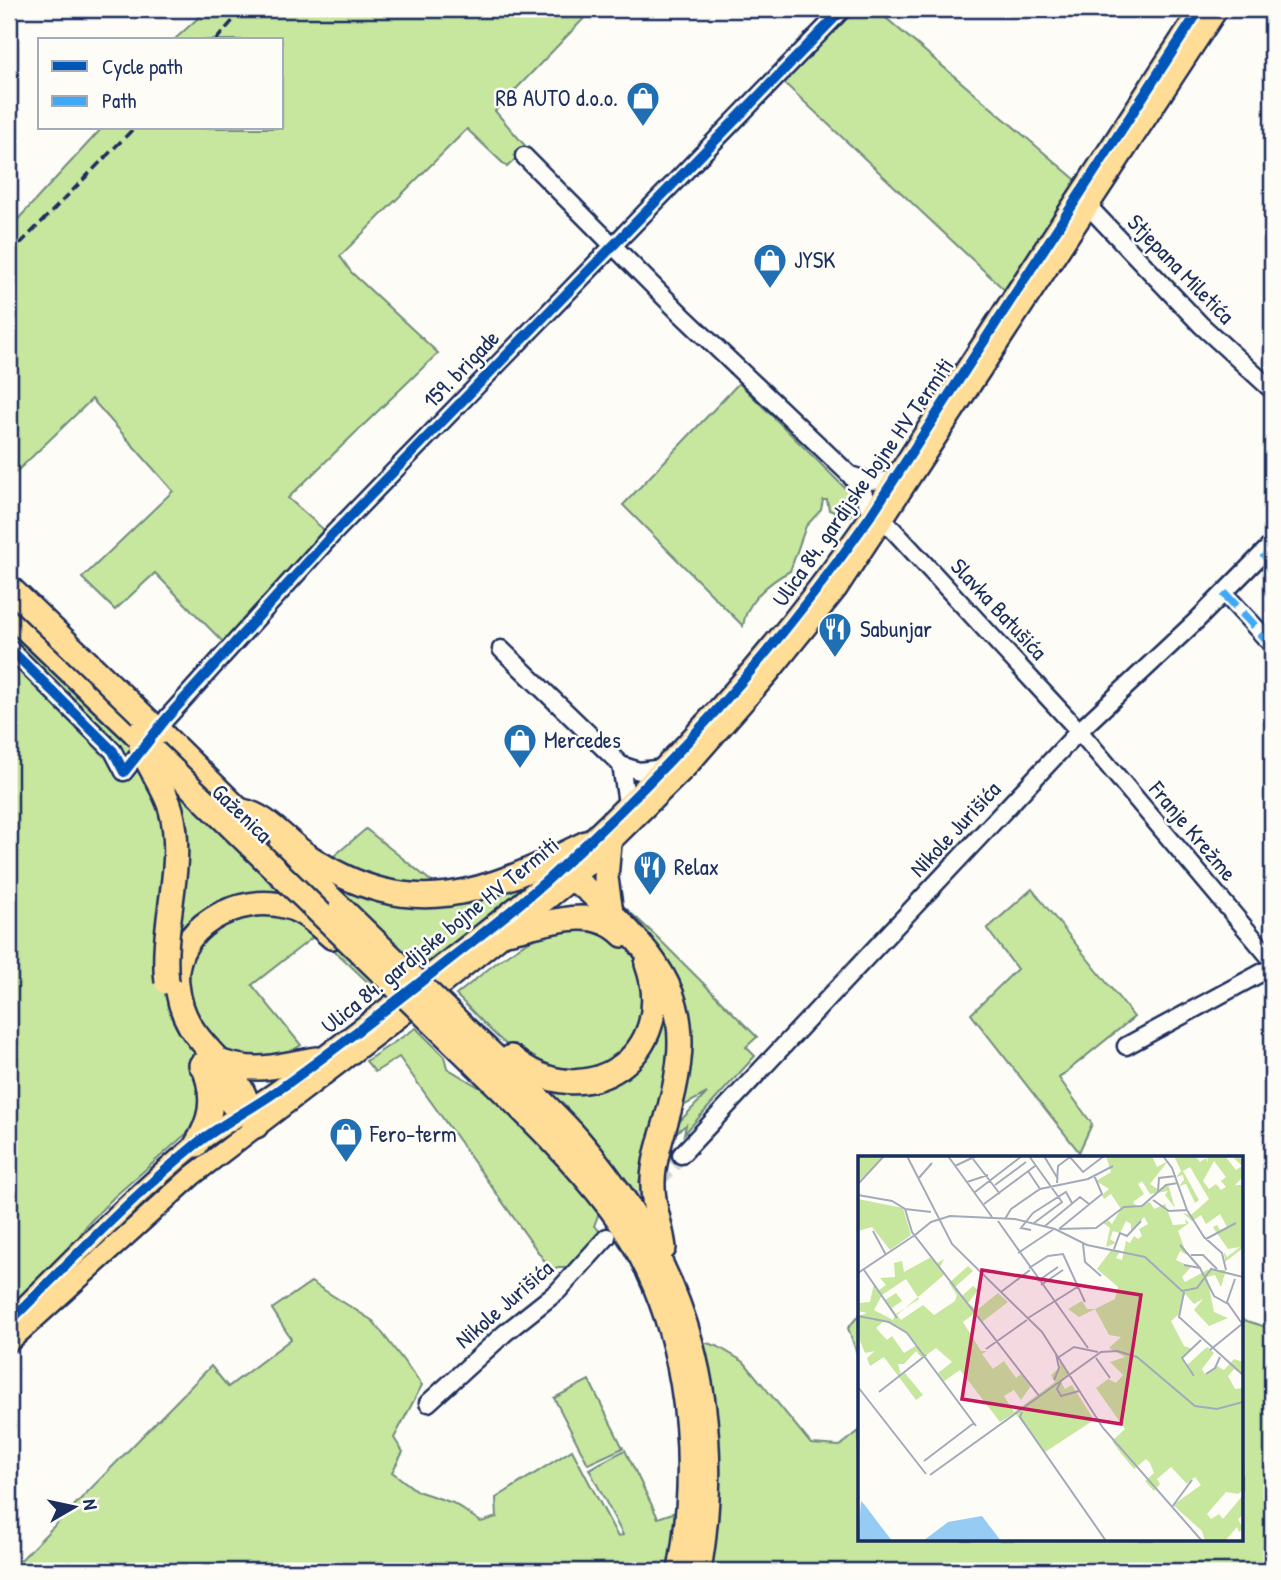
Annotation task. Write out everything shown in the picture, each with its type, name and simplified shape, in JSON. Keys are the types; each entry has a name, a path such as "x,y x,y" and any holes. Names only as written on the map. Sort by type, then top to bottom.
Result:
{"highway":[{"name":"Gaženica","path":"9,587 238,810 468,1044"},
{"name":"Gaženica","path":"9,614 377,968 468,1044"},
{"path":"136,734 171,810 174,831 176,853 164,952 172,982 173,1013 185,1041 212,1066 241,1087 251,1118"},
{"path":"238,810 257,813 287,841 339,874 381,890 403,893 447,894 502,883 586,843"},
{"path":"609,844 606,878 611,913"},
{"path":"564,876 611,913 641,943 663,974 679,1021 681,1054 653,1179 654,1212 663,1241 667,1272"},
{"path":"172,982 190,939 205,925 222,912 260,903 299,911 362,964 377,968"},
{"path":"468,1044 491,1041 524,1069 538,1076 578,1082 620,1069 633,1058 650,1026 655,1005 654,984 646,962 618,931 587,918 563,918 506,932"},
{"path":"468,1044 576,1137 622,1194 667,1272 696,1355 708,1430 708,1511 699,1571"},
{"path":"468,1044 612,1211 641,1259 658,1298 677,1359 690,1441 690,1511 680,1571"},
{"path":"212,1066 267,1070 317,1059"},
{"path":"196,1144 208,1123 211,1110 212,1066"}],"main road":[{"name":"Ulica 84. gardijske bojne HV Termiti","path":"9,1322 60,1274 102,1227 196,1144 251,1118 506,932 564,876 586,843 664,768 747,678 878,517 892,480 1199,9"},
{"name":"Ulica 84. gardijske bojne HV Termiti","path":"9,1342 317,1059 609,844 687,767 771,671 837,589 878,517 1089,207 1219,9"}],"street":[{"name":"159. brigade","path":"9,648 113,751 124,772 165,720 317,550 843,9"},
{"name":"Slavka Batušića","path":"524,156 682,315 850,475 878,517 1079,731"},
{"name":"Stjepana Miletića","path":"1089,207 1201,325 1272,390"},
{"path":"850,475 869,481 892,480"},
{"name":"Nikole Jurišića","path":"681,1155 1079,731 1269,553"},
{"path":"1224,593 1272,645"},
{"path":"501,649 621,765 639,771 664,768"},
{"name":"Franje Krežme","path":"1079,731 1272,960"},
{"path":"621,765 627,803"},
{"path":"1126,1046 1272,967"},
{"name":"Nikole Jurišića","path":"428,1403 505,1333 558,1291 607,1237"}],"green space":[{"path":"208,9 593,9 495,111 527,148 507,167 467,129 340,256 351,272 438,353 288,498 331,536 230,649 155,573 115,610 82,578 173,491 92,399 9,479 9,229 100,130 284,130 284,38 176,38"},
{"path":"843,9 881,9 879,12 1083,186 1012,297 779,78"},
{"path":"739,383 856,499 856,509 848,517 829,510 827,500 823,500 821,510 806,526 790,571 760,593 749,608 743,626 623,505"},
{"path":"9,587 309,877 366,829 447,894 538,887 396,1009 317,934 252,985 301,1045 202,1109 194,1127 114,1197 87,1225 64,1258 9,1310"},
{"path":"1032,889 1134,1017 1059,1078 1092,1124 1079,1152 971,1014 1017,969 987,929"},
{"path":"619,902 757,1037 746,1047 755,1056 684,1134 686,1125 668,1139 677,1124 707,1093 676,1110 690,1028 684,992 667,959"},
{"path":"558,929 592,930 611,936 629,950 641,969 645,989 643,1011 636,1032 624,1050 606,1064 585,1073 530,1063 499,1038 456,995 517,949"},
{"path":"661,1000 666,1004 673,1049 639,1182 643,1186 650,1225 538,1085 611,1080"},
{"path":"416,1028 444,1056 447,1068 497,1098 577,1183 599,1213 594,1226 601,1232 567,1268 551,1268 546,1263 399,1057 375,1072 366,1061"},
{"path":"311,1282 373,1321 422,1385 394,1438 403,1452 392,1472 417,1491 453,1503 481,1522 497,1517 496,1498 572,1450 618,1537 623,1535 589,1469 625,1450 658,1518 699,1504 682,1336 717,1346 744,1362 811,1444 840,1446 858,1432 858,1542 1242,1542 1242,1319 1272,1329 1272,1571 10,1571 211,1366 228,1387 291,1339 272,1309"},
{"path":"858,1316 858,1356 848,1328"},
{"path":"589,1380 623,1448 588,1464 554,1398"}],"tunnel":[{"path":"624,1218 681,1155"}],"railway":[{"path":"218,38 243,9"},
{"path":"9,255 132,130"}],"marked path":[{"path":"1263,553 1272,563"},
{"path":"1224,593 1272,645"}],"cycle path":[{"path":"9,648 113,751 124,772 165,720 331,536 843,9"},
{"path":"9,1322 123,1209 195,1145 315,1063 542,885 642,789 724,702 800,611 871,515 1200,9"}],"place":[{"name":"RB AUTO d.o.o.","path":"643,128"},
{"name":"JYSK","path":"770,290"},
{"name":"Sabunjar","path":"835,659"},
{"name":"Mercedes","path":"520,770"},
{"name":"Relax","path":"650,897"},
{"name":"Fero-term","path":"346,1164"}]}
